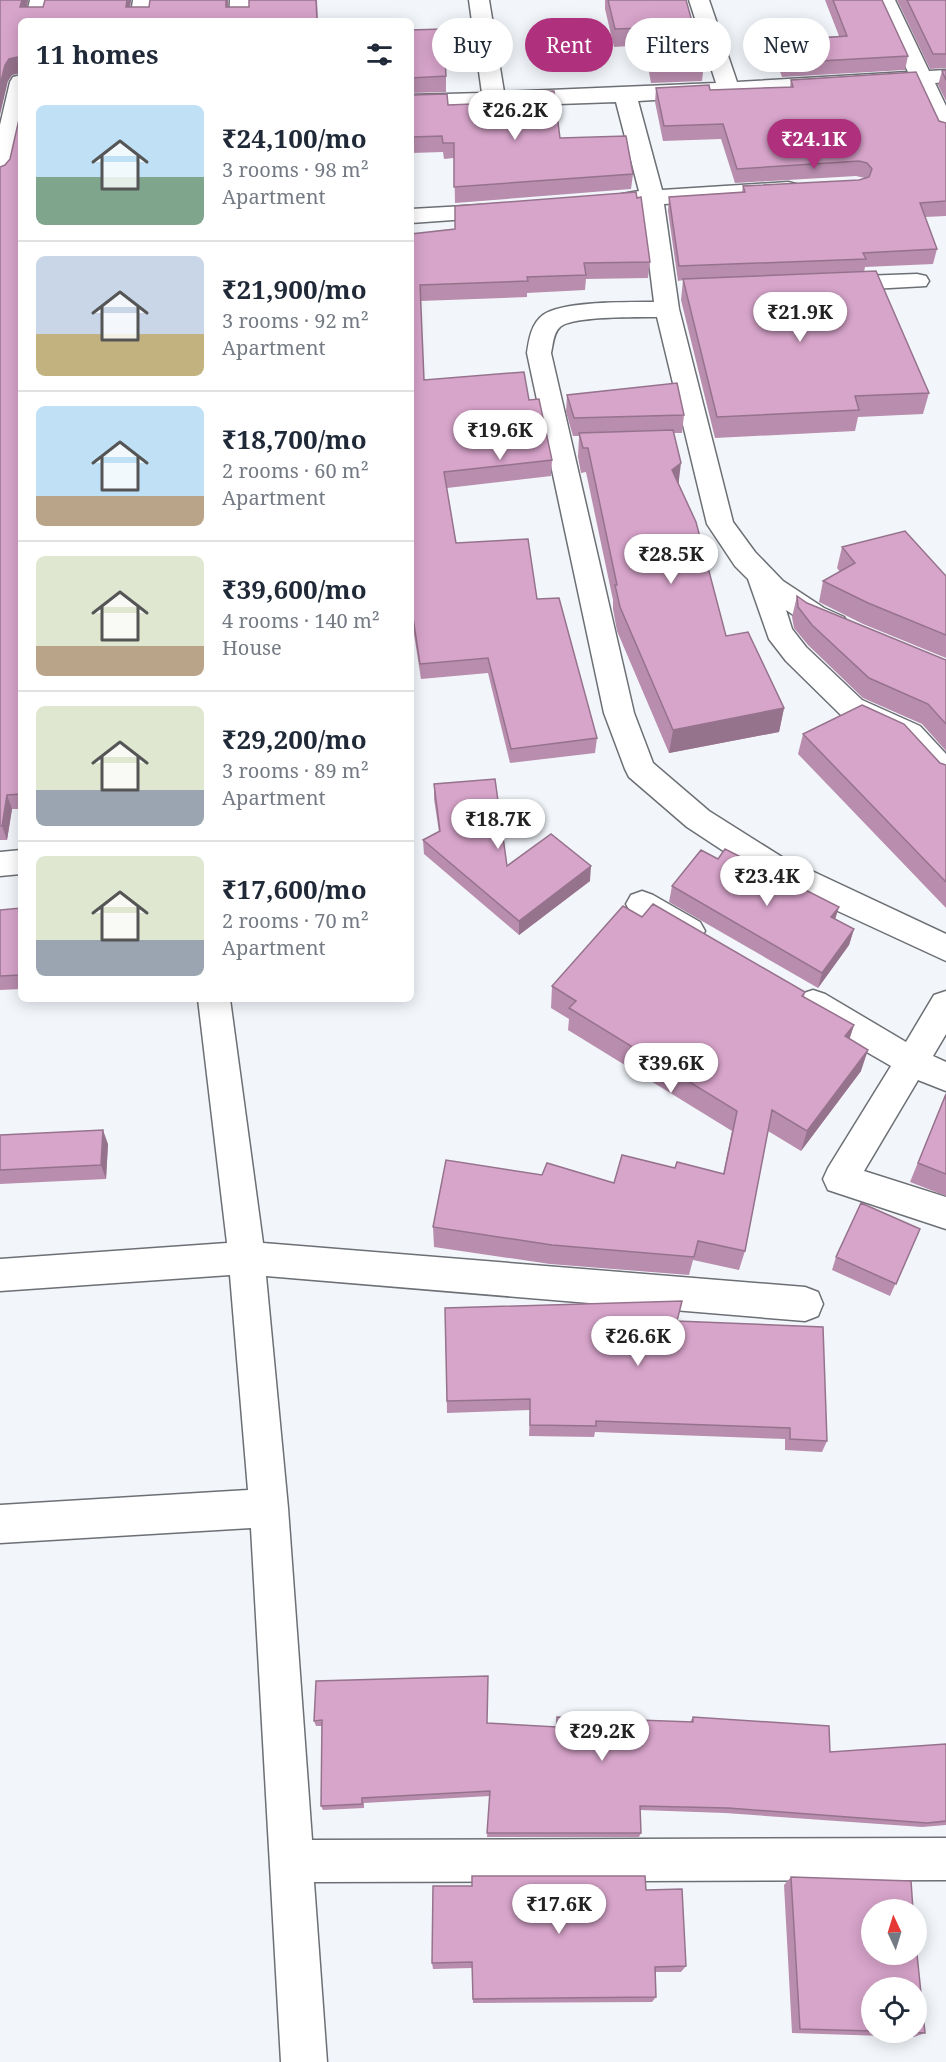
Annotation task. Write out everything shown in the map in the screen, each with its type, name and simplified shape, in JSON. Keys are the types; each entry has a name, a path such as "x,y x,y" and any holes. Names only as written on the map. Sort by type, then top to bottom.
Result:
{"street":[{"path":"36,18 40,0"},
{"path":"140,18 143,0"},
{"path":"239,18 240,0"},
{"path":"479,0 494,100"},
{"path":"699,0 729,89"},
{"path":"885,0 946,129"},
{"path":"414,102 625,95 946,76"},
{"path":"0,174 18,95"},
{"path":"625,95 652,197 673,297 688,444 720,524 745,559 773,588 814,615 857,633"},
{"path":"605,202 812,187"},
{"path":"414,216 521,209"},
{"path":"814,285 917,280"},
{"path":"673,297 575,314 554,320 544,330 539,353 572,446 619,713 640,769 698,819 771,866 946,948"},
{"path":"761,576 779,632 796,654 852,708 910,734 946,772"},
{"path":"0,864 18,862"},
{"path":"642,904 714,947"},
{"path":"787,989 910,1061 946,1077"},
{"path":"214,1002 228,1088 247,1258 269,1508 304,2062"},
{"path":"946,1005 840,1179 946,1214"},
{"path":"0,1275 247,1258 805,1304"},
{"path":"0,1524 269,1508"},
{"path":"291,1861 946,1859"}],"building":[{"path":"0,0 22,0 20,7 43,7 45,0 127,0 126,7 149,7 150,0 226,0 226,7 249,7 249,0 316,0 317,18 18,18 18,58 9,59 5,65 0,85"},
{"path":"608,0 686,0 691,18 625,18 625,29 615,29"},
{"path":"833,0 882,0 908,56 830,60 830,37 847,36"},
{"path":"907,0 946,0 946,54 933,54"},
{"path":"432,29 432,72 446,72 446,76 414,78 414,30"},
{"path":"916,72 939,121 946,123 946,201 920,203 937,249 863,253 866,259 679,266 669,197 745,192 743,186 859,180 869,177 872,169 867,163 859,161 737,169 723,124 664,126 656,88 709,85 710,90 793,87 791,80"},
{"path":"554,91 560,138 626,136 633,174 454,187 454,143 443,143 442,136 414,137 414,95 447,94 448,105 521,102 519,92"},
{"path":"18,124 18,794 7,795 2,826 0,826 0,167 10,159"},
{"path":"636,192 637,198 641,197 650,262 584,263 586,275 527,277 528,281 420,285 424,380 524,372 529,400 539,399 552,460 444,472 456,543 528,539 537,599 559,598 597,738 511,749 488,658 420,664 414,624 414,234 455,229 455,206"},
{"path":"876,271 929,393 855,396 859,410 717,417 683,279"},
{"path":"677,383 684,415 574,418 567,395"},
{"path":"673,430 681,463 672,470 696,522 726,636 748,632 784,708 673,730 620,607 588,448 583,448 579,433"},
{"path":"905,531 946,576 946,635 868,603 823,581 855,563 842,547"},
{"path":"797,596 807,603 946,660 946,724 928,704 869,678 812,625 798,607"},
{"path":"862,705 904,724 940,763 946,765 946,882 803,734"},
{"path":"495,779 507,866 551,834 591,866 519,921 423,840 440,831 434,784"},
{"path":"725,849 839,907 831,917 854,929 822,973 672,886 701,850 718,859"},
{"path":"653,904 805,992 802,996 854,1025 845,1036 868,1050 807,1131 772,1110 745,1251 698,1241 694,1257 552,1245 433,1227 446,1160 542,1175 547,1163 614,1183 622,1155 675,1168 677,1162 724,1174 737,1111 569,1008 576,1001 552,986 623,906 642,917"},
{"path":"18,908 18,975 0,976 0,910"},
{"path":"946,1094 946,1174 918,1163"},
{"path":"103,1130 101,1165 0,1170 0,1135"},
{"path":"861,1203 920,1229 896,1284 836,1257"},
{"path":"682,1301 677,1321 823,1327 827,1441 790,1439 790,1428 596,1421 596,1426 530,1425 530,1399 447,1401 445,1308"},
{"path":"488,1676 487,1723 557,1727 557,1717 693,1722 693,1717 829,1726 830,1752 946,1744 946,1821 927,1823 728,1808 640,1806 641,1833 487,1833 490,1791 362,1798 362,1804 321,1806 322,1720 314,1721 316,1681"},
{"path":"472,1876 645,1876 646,1890 682,1889 686,1966 655,1967 656,1997 473,1999 472,1962 432,1963 433,1886 472,1886"},
{"path":"791,1877 911,1881 912,1899 861,1899 861,1965 918,1965 919,1977 861,1977 861,2031 800,2029"}]}
